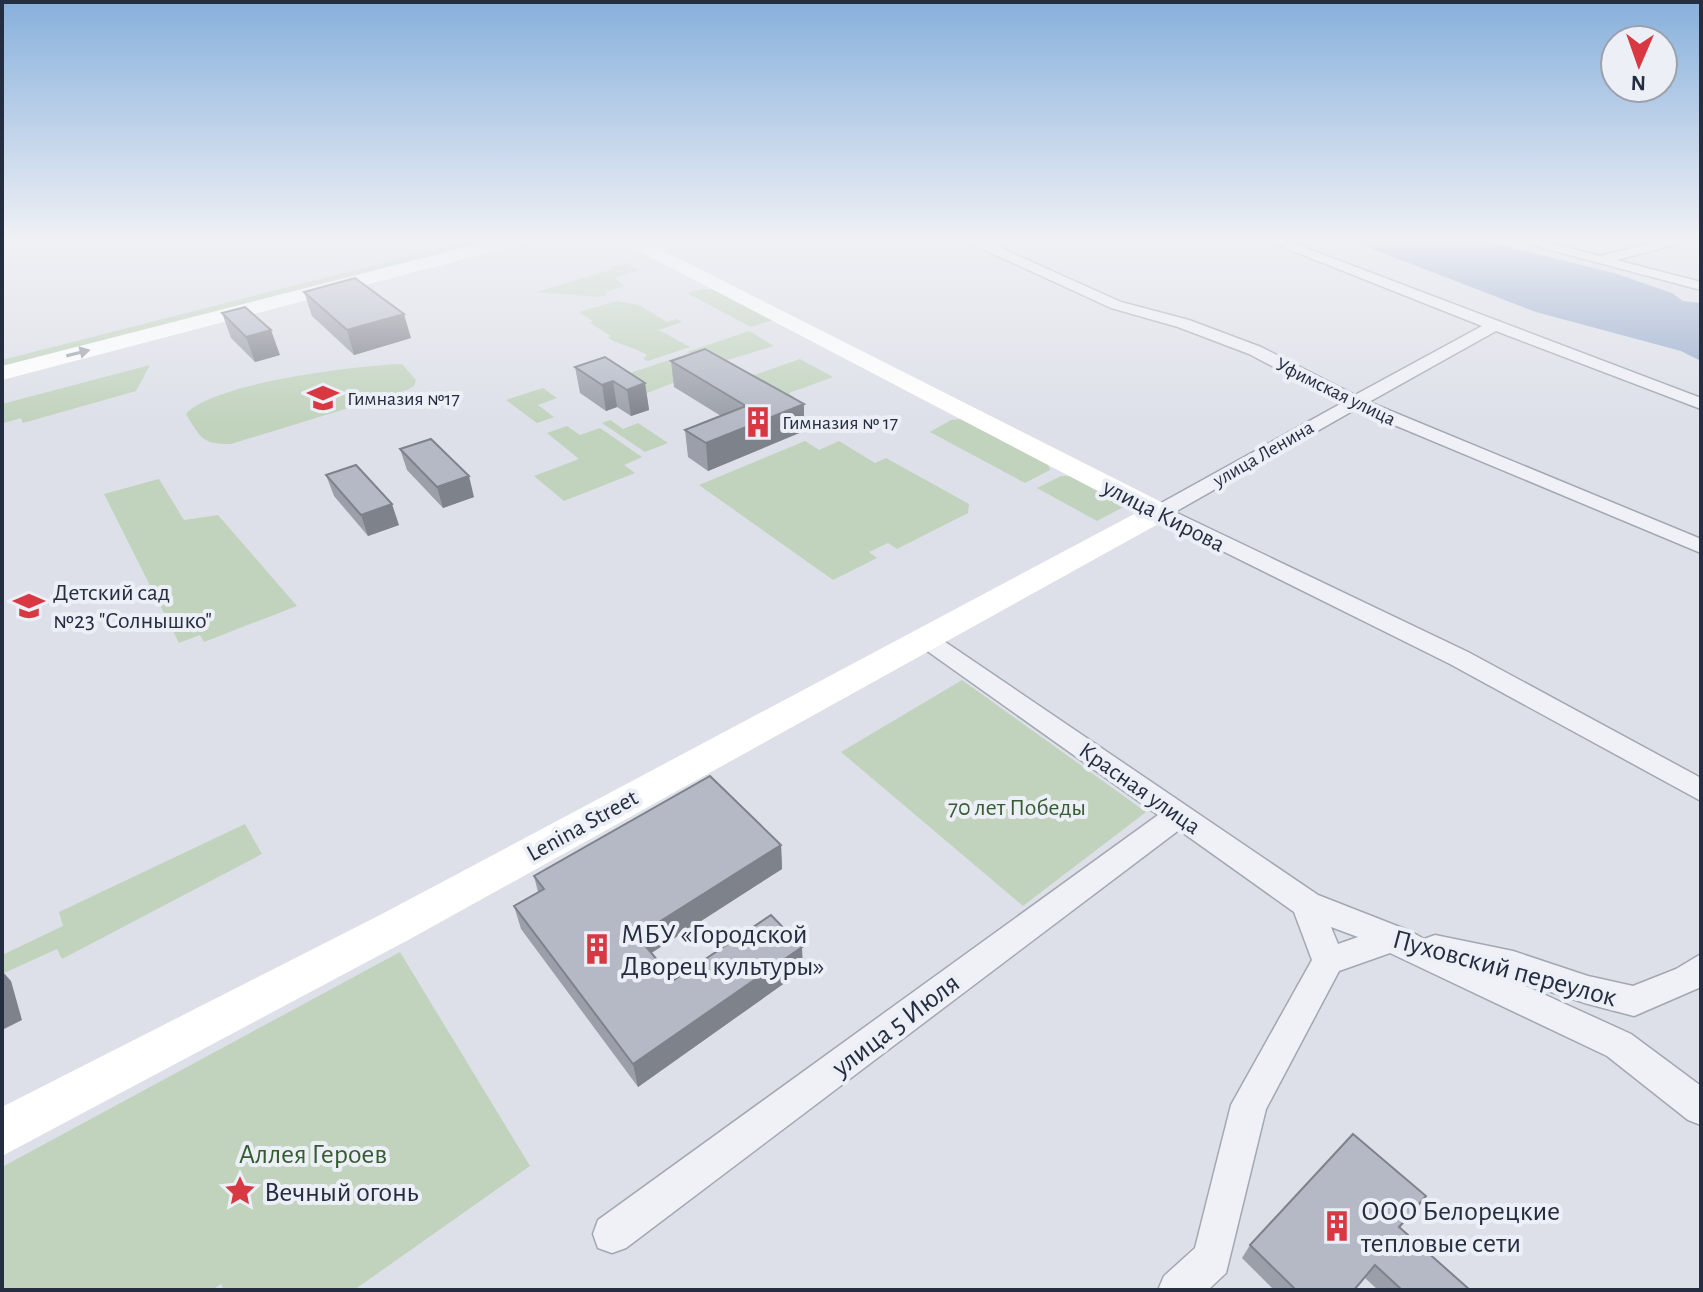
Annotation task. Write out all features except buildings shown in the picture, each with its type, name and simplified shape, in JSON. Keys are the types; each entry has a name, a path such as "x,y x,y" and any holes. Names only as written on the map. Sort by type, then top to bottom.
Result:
{"street":[{"path":"2,354 215,300"},
{"path":"2,373 283,300"},
{"name":"улица Кирова","path":"745,300 1159,512 1459,658 1701,791"},
{"name":"Уфимская улица","path":"1107,300 1193,326 1249,349 1324,384 1354,402 1701,547"},
{"path":"1434,300 1493,326 1701,404"},
{"name":"улица Ленина","path":"1159,512 1493,326"},
{"name":"Lenina Street","path":"2,1132 395,927 1159,512"},
{"name":"Красная улица","path":"924,638 1307,904"},
{"name":"улица 5 Июля","path":"612,1234 1178,815"},
{"path":"1307,904 1328,961"},
{"name":"Пуховский переулок","path":"1307,904 1392,939 1513,965 1588,990 1634,1001 1687,979 1701,968"},
{"path":"1178,1290 1212,1259 1249,1105 1328,961 1392,939 1619,1045 1701,1108"}],"green space":[{"path":"236,300 269,300 2,369 2,360"},
{"path":"701,300 735,300 773,320 751,327"},
{"path":"617,301 639,305 667,322 677,319 682,322 659,330 690,347 648,361 643,359 647,355 608,338 611,336 579,312"},
{"path":"749,331 774,346 714,364 687,352"},
{"path":"681,356 711,368 637,397 609,380"},
{"path":"800,359 833,377 789,393 797,400 774,409 751,376"},
{"path":"402,364 416,380 414,386 407,390 231,444 213,443 203,438 186,414 201,403 254,385 322,372"},
{"path":"150,365 136,391 23,423 21,418 4,423 2,404"},
{"path":"543,388 557,398 538,405 554,417 537,423 506,400"},
{"path":"962,419 1048,464 1050,470 1025,483 930,432 951,420"},
{"path":"610,420 623,429 638,423 668,443 645,452 602,423"},
{"path":"567,426 580,435 600,428 642,457 624,465 635,473 564,501 534,476 579,459 547,433"},
{"path":"805,441 819,450 839,441 875,463 886,458 969,504 968,513 897,549 888,543 869,552 877,558 833,580 699,485"},
{"path":"1061,476 1076,476 1129,504 1097,521 1037,488"},
{"path":"159,479 184,520 218,515 297,606 204,642 200,635 179,643 104,494"},
{"name":"70 лет Победы","path":"962,680 1146,812 1023,906 841,752"},
{"path":"245,824 262,854 62,959 57,949 2,974 2,955 63,926 59,912"},
{"name":"Аллея Героев","path":"400,952 530,1166 354,1290 224,1290 221,1284 212,1290 2,1290 2,1167"}],"water":[{"path":"1506,300 1682,300 1701,303 1701,361 1681,351 1536,312"}],"place":[{"name":"Гимназия №17","path":"323,398"},
{"name":"Гимназия № 17","path":"758,422"},
{"name":"Детский сад №23 \"Солнышко\"","path":"29,606"},
{"name":"МБУ «Городской Дворец культуры»","path":"597,949"},
{"name":"Вечный огонь","path":"240,1191"},
{"name":"ООО Белорецкие тепловые сети","path":"1337,1226"}]}
